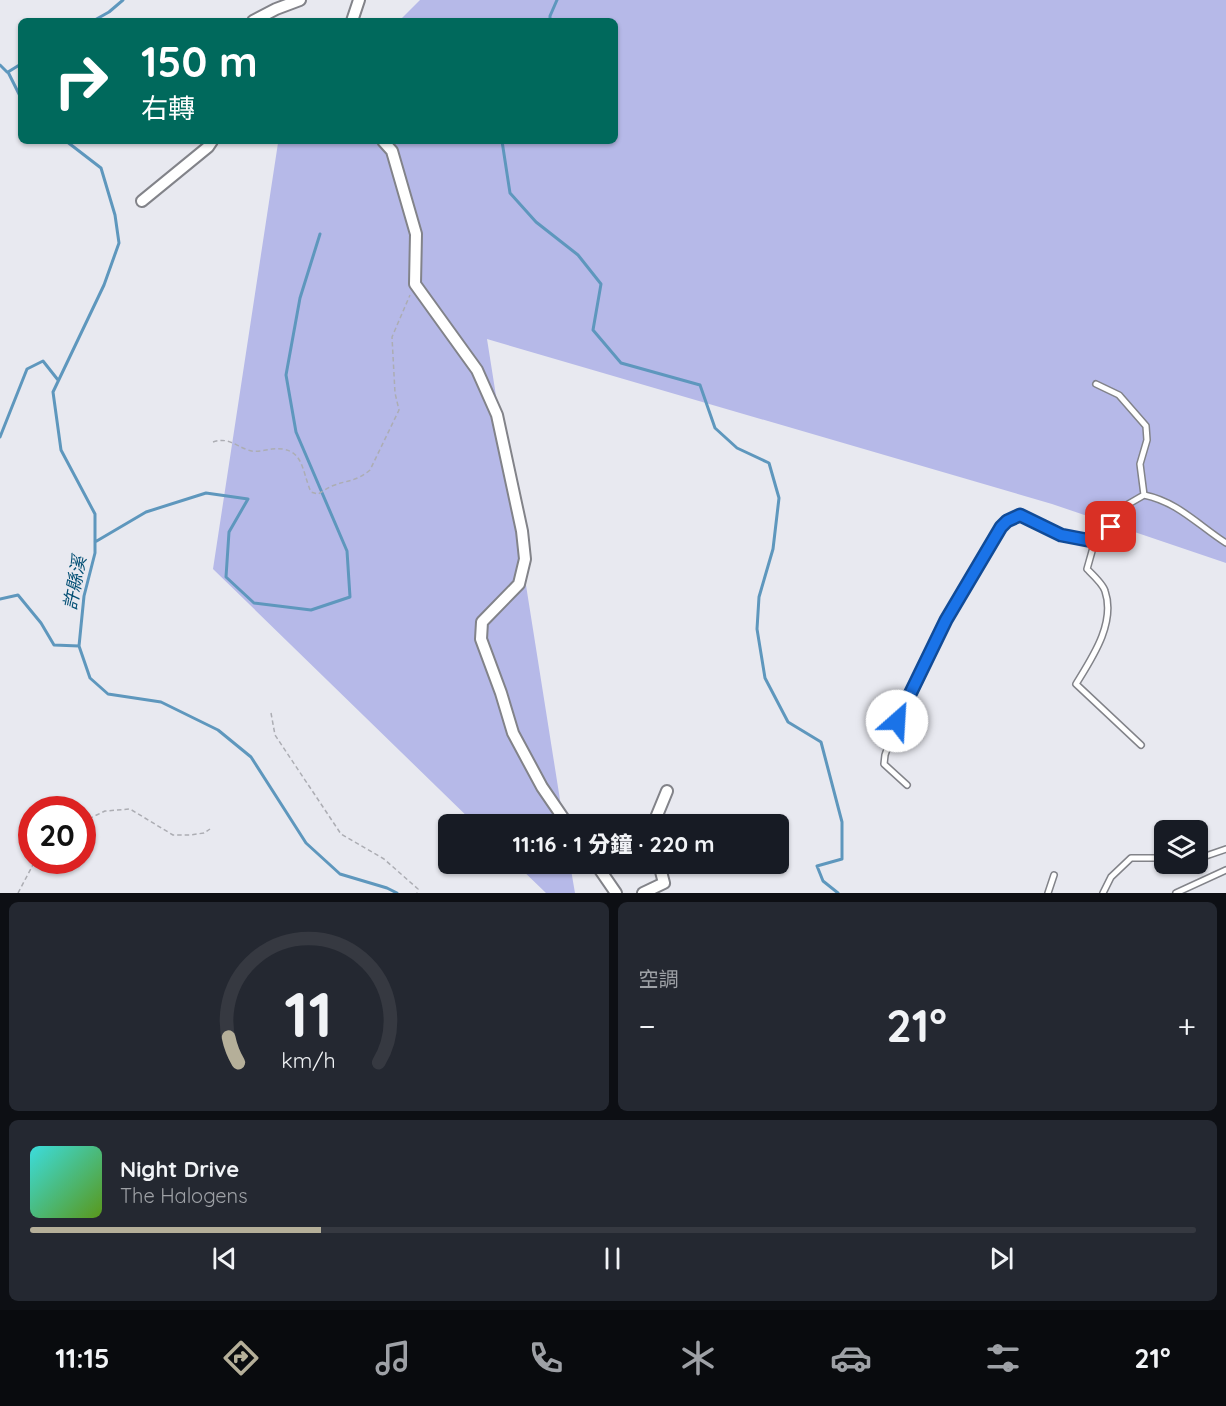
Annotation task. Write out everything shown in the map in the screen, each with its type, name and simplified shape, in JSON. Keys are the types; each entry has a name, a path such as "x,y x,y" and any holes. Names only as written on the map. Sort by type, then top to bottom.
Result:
{"street":[{"path":"259,18 300,0"},
{"path":"353,18 357,0"},
{"path":"142,201 210,144"},
{"path":"386,144 392,151 416,234 415,284 477,370 497,415 522,531 525,559 519,584 483,622 481,639 513,733 542,787 560,814"},
{"path":"658,814 667,791"},
{"path":"603,874 616,893"},
{"path":"643,893 664,883 662,874"}],"lane":[{"path":"1096,384 1119,395 1146,426 1147,440 1140,464 1144,495"},
{"path":"907,785 884,764 897,721 946,620 1001,527 1007,521 1020,515 1061,535 1087,540 1111,527 1125,506 1144,495 1153,496 1187,513 1226,543"},
{"path":"1096,537 1088,569 1105,590 1109,617 1091,659 1076,684 1141,745"},
{"path":"1208,855 1226,849"},
{"path":"1103,893 1112,877 1131,858 1154,858"},
{"path":"1176,893 1226,870"},
{"path":"1048,893 1054,875"}],"path":[{"path":"213,442 229,440 251,452 283,448 290,450 300,462 311,492 318,494 332,486 349,482 370,470 399,410 395,393 392,337 415,284"},
{"path":"271,713 275,735 341,834 384,859 418,889 417,893"},
{"path":"96,815 105,811 130,809 173,835 190,835 210,830"},
{"path":"18,893 28,874"}],"shaded area":[{"path":"420,0 1226,0 1226,563 1052,504 487,339 562,814 465,814 213,569 278,144 618,144 618,18 402,18"},
{"path":"526,874 572,874 575,893 546,893"}],"waterway":[{"name":"許縣溪","path":"98,18 123,0"},
{"path":"550,18 557,0"},
{"path":"0,65 7,72"},
{"name":"許縣溪","path":"18,66 8,72 18,92"},
{"name":"許縣溪","path":"70,144 101,168 115,215 119,243 104,285 53,392 61,450 95,514 95,553 84,596 79,646 90,678 108,694 161,702 218,730 251,757 306,843 340,874 397,893"},
{"path":"502,144 510,193 536,222 578,255 601,284 593,330 621,363 700,385 715,428 737,448 769,463 779,498 773,549 759,597 757,629 765,678 788,722 821,742 842,822 842,859 817,866 823,881 838,893"},
{"path":"95,542 146,512 206,493 248,499 229,532 226,577 254,603 311,610 350,597 347,551 296,432 286,375 300,298 320,234"},
{"path":"0,437 27,369 43,361 58,380"},
{"path":"0,599 18,595 41,623 54,645 79,646"}],"route":[{"path":"897,721 946,620 1001,527 1007,521 1020,515 1061,535 1087,540 1111,527"}]}
